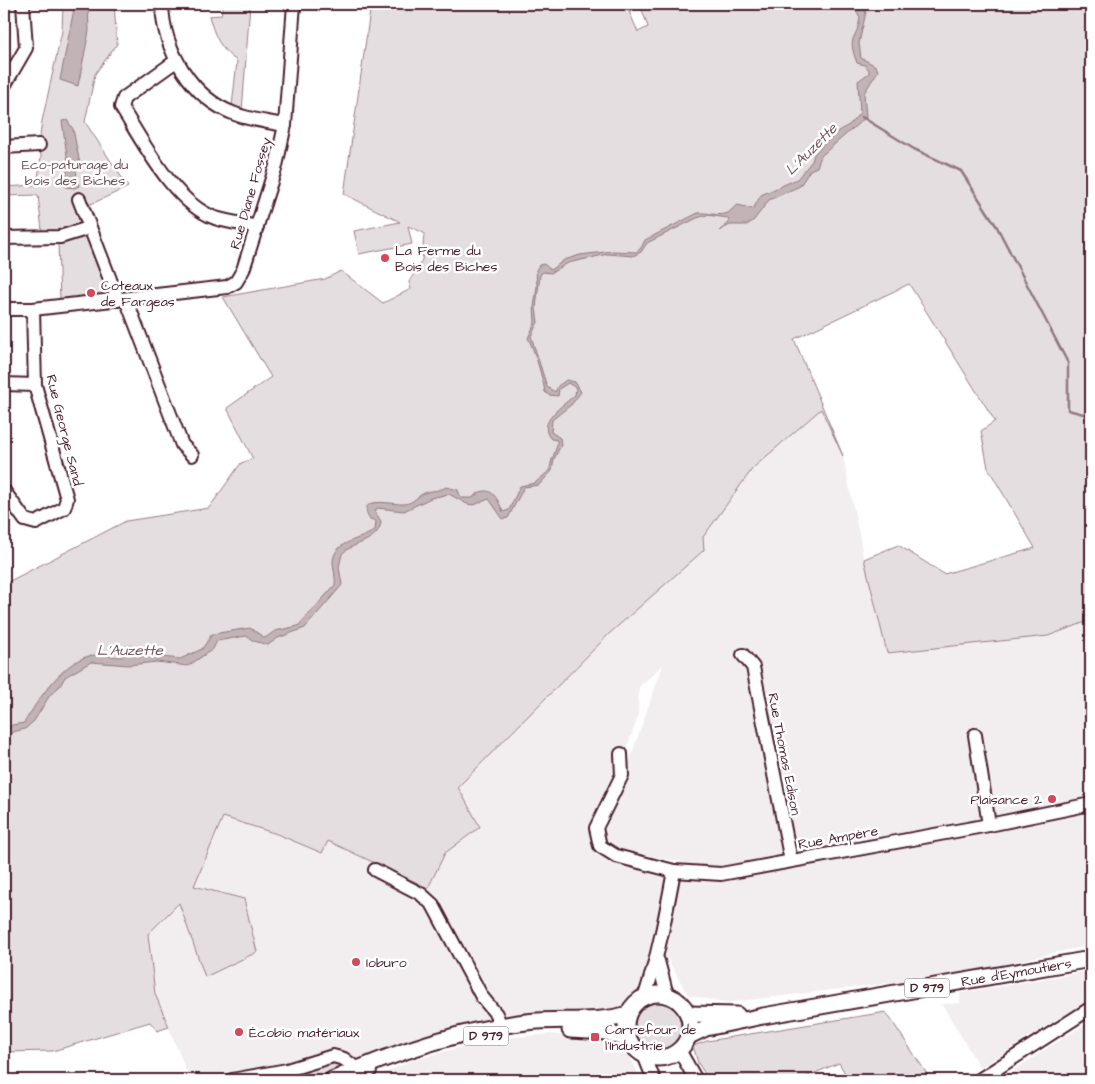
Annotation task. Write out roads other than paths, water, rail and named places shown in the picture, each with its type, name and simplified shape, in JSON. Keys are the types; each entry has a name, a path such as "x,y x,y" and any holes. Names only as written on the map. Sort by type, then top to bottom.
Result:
{"main road":[{"name":"Rue d'Eymoutiers","path":"763,1016 1091,959"},
{"path":"652,994 667,995 676,999 688,1014 690,1021 689,1036 679,1050 662,1058 644,1055 629,1040 626,1022 628,1014 632,1007 645,996 652,994"},
{"name":"D 979","path":"360,1075 394,1055 501,1026 540,1021 608,1020 628,1014"},
{"name":"D 979","path":"688,1014 763,1016"},
{"name":"D 979","path":"689,1036 706,1028 763,1016"},
{"name":"D 979","path":"332,1080 360,1075 472,1039 528,1030 606,1032 629,1040"}],"street":[{"path":"4,86 26,48 23,4"},
{"path":"162,4 166,40 176,61 206,97 232,113 256,120 285,125"},
{"name":"Rue Diane Fossey","path":"122,299 227,287 236,282 243,270 276,166 285,125 294,4"},
{"path":"176,61 124,98 121,107 159,167 187,201 214,217 257,227"},
{"path":"4,147 39,145"},
{"path":"79,199 89,228 122,299 182,445 192,455"},
{"path":"4,238 60,237 89,228"},
{"path":"4,309 34,309 122,299"},
{"name":"Rue George Sand","path":"4,490 25,520 36,523 64,508 67,499 35,385 34,309"},
{"path":"4,384 35,385"},
{"name":"Rue Thomas Edison","path":"744,655 753,666 791,861"},
{"path":"975,735 989,825"},
{"name":"Rue Ampère","path":"621,754 622,775 596,828 600,846 616,856 674,871 721,874 989,825 1091,804"},
{"path":"375,870 421,894 433,905 482,997 496,1014 501,1026"},
{"path":"645,996 652,980 658,956 674,871"},
{"path":"658,956 667,995"},
{"path":"979,1080 1091,1008"},
{"path":"679,1050 696,1080"},
{"path":"644,1055 654,1080"},
{"path":"232,1080 288,1075 333,1056 344,1060 360,1075"}],"water":[{"path":"75,4 88,4 89,31 78,86 60,80"},
{"name":"L'Auzette","path":"852,4 858,4 866,12 859,43 861,58 876,66 878,71 864,93 866,117 821,156 817,167 810,170 800,186 769,200 754,220 747,225 730,225 719,231 729,223 728,218 707,215 697,218 647,243 641,252 633,256 608,254 568,263 551,273 543,272 540,275 536,308 538,322 531,336 547,387 555,392 558,386 566,380 575,382 581,392 572,404 552,420 551,432 560,438 561,445 554,459 552,471 539,485 524,487 508,518 503,519 489,499 474,505 467,504 449,494 431,498 404,511 377,508 375,512 381,521 376,534 342,554 339,567 342,585 305,628 278,638 268,645 254,641 246,636 217,641 213,649 188,666 157,662 128,665 91,662 65,677 60,686 50,695 34,721 25,729 13,732 4,740 4,731 12,725 24,723 45,692 63,671 73,663 84,658 95,655 122,657 126,646 133,646 153,656 180,659 202,649 212,634 250,628 265,638 275,631 298,626 335,585 333,561 338,549 375,530 376,521 370,519 366,511 367,506 371,504 378,502 404,504 413,501 424,493 446,487 458,490 461,498 472,498 478,493 488,491 495,496 503,512 509,510 520,486 535,483 550,470 557,440 551,439 547,433 546,426 553,414 575,395 576,388 568,383 559,389 558,396 549,395 545,392 538,364 528,338 535,323 536,270 539,265 544,264 551,270 564,260 580,255 613,251 636,252 641,248 645,240 698,213 724,214 738,205 753,209 761,195 797,179 812,161 814,154 838,131 849,125 860,113 858,81 869,73 869,70 865,65 857,63 852,47 860,17"},
{"path":"67,120 73,129 80,164 76,171 79,186 75,188 65,187 68,163 62,121"}],"waterway":[{"path":"862,117 914,149 961,171 997,227 1068,363 1068,410 1091,416"}],"place":[{"name":"La Ferme du Bois des Biches","path":"385,258"},
{"name":"Coteaux de Fargeas","path":"91,293"},
{"name":"Plaisance 2","path":"1052,799"},
{"name":"Ioburo","path":"356,962"},
{"name":"Écobio matériaux","path":"239,1032"},
{"name":"Carrefour de l'Industrie","path":"595,1037"}],"park label":[{"name":"Eco-paturage du bois des Biches","path":"75,172"}]}
